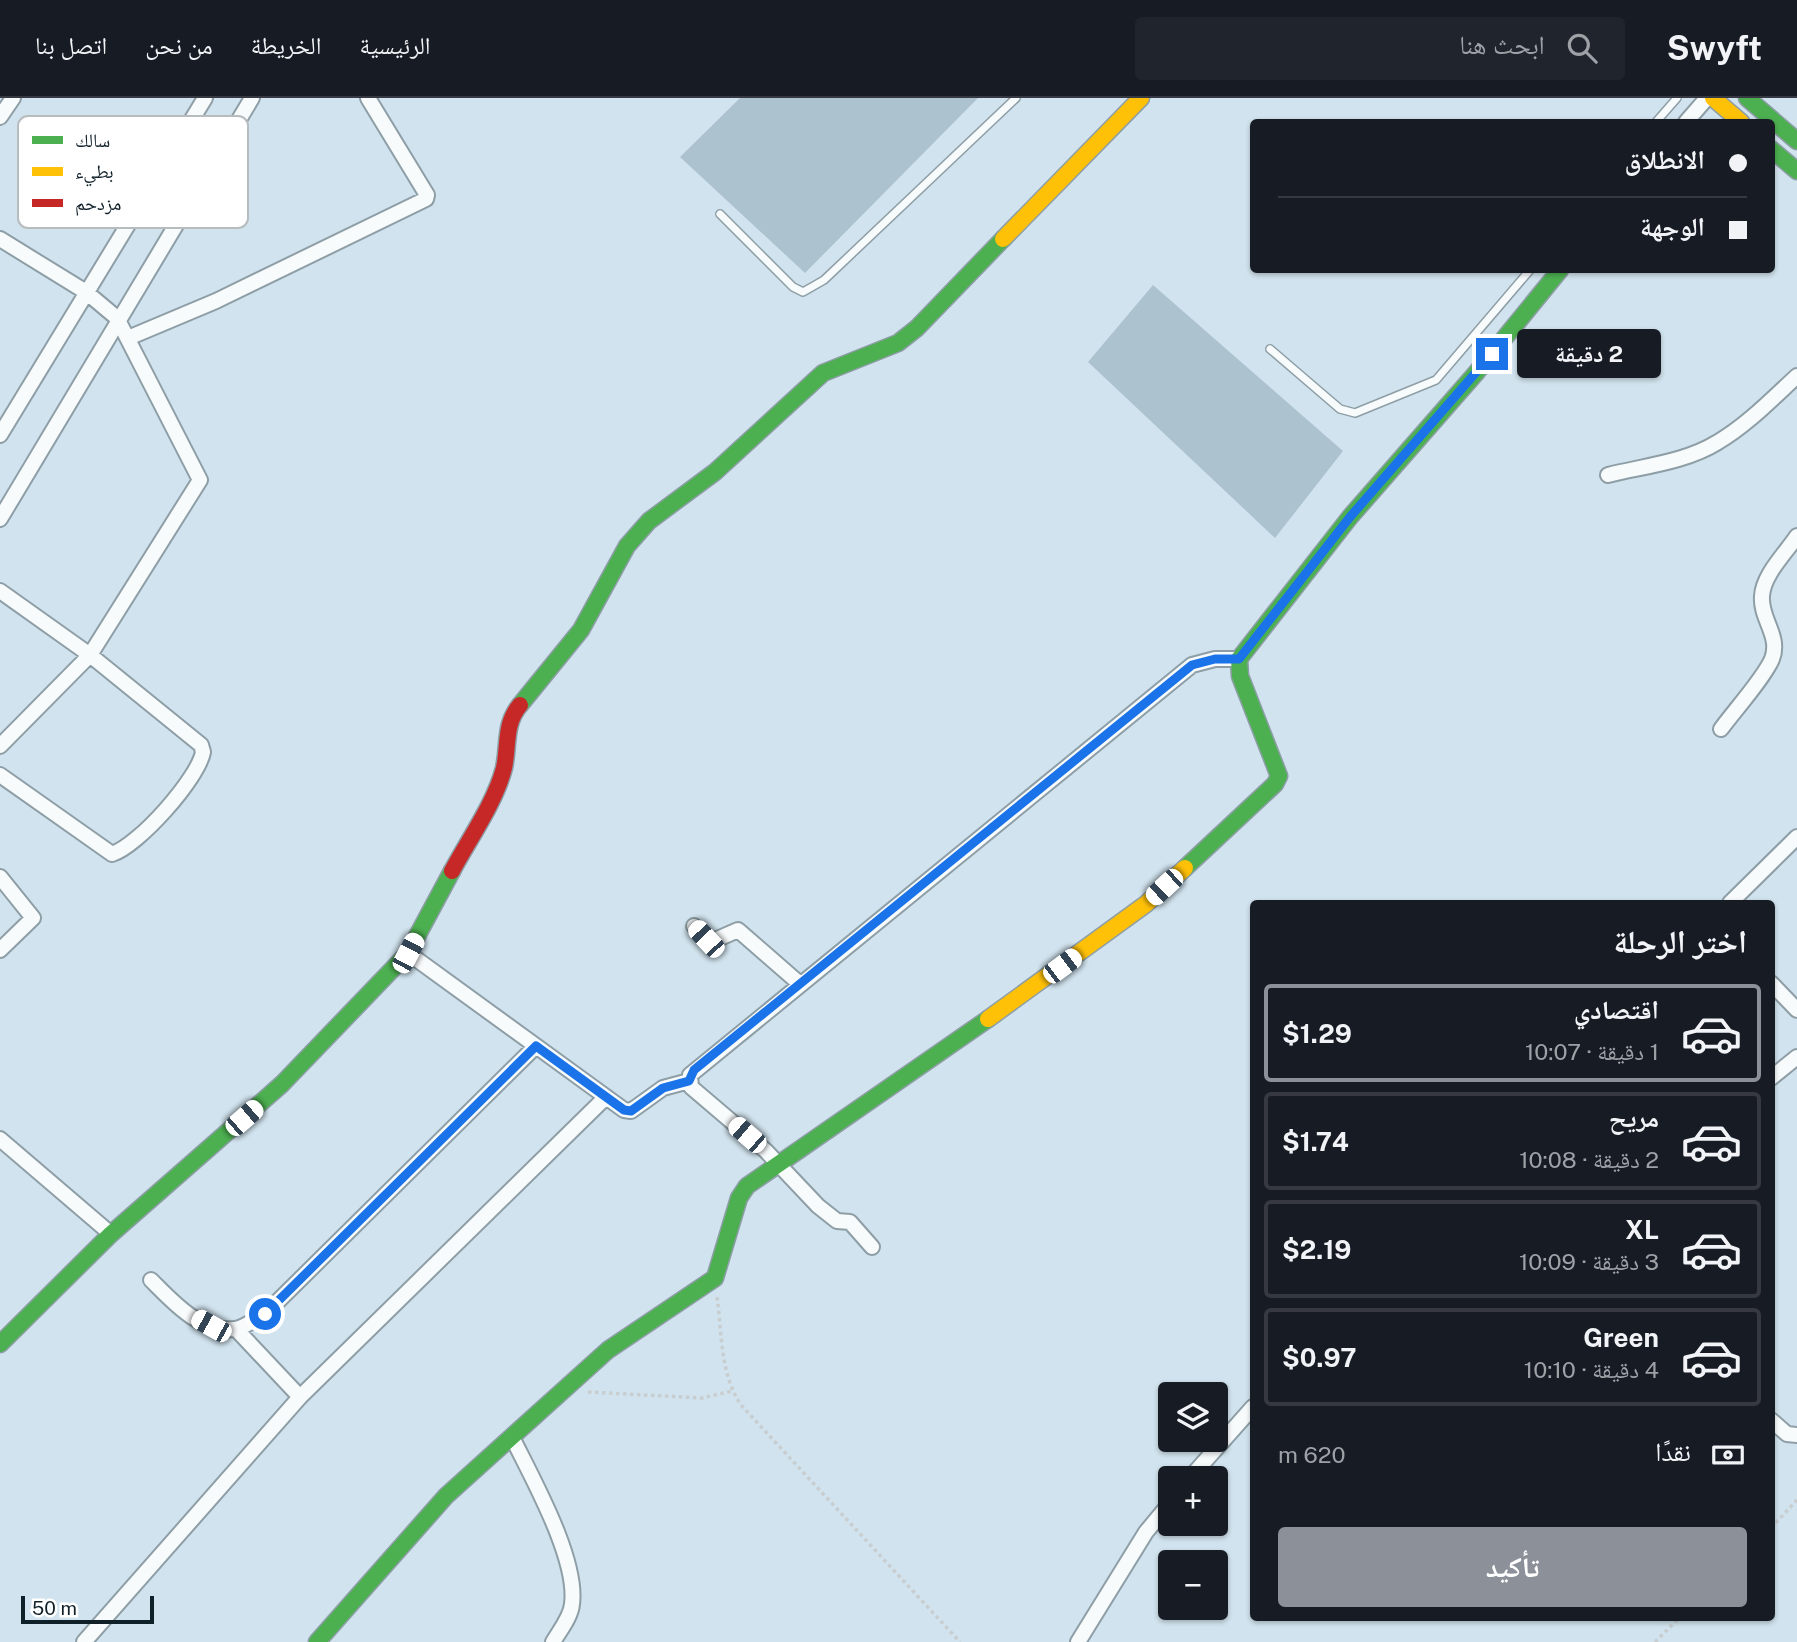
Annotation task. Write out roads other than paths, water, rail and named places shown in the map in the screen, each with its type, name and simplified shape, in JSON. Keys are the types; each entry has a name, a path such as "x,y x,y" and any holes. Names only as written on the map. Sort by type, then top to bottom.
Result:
{"main road":[{"path":"0,1344 111,1234 282,1084 408,953 494,791 504,767 506,737 513,713 581,630 634,537 684,491 715,472 823,373 898,343 917,328 1142,98"},
{"path":"1713,98 1738,119"},
{"path":"1747,98 1771,119"},
{"path":"1775,122 1797,141"},
{"path":"1775,153 1797,172"},
{"path":"317,1642 446,1496 608,1350 715,1278 739,1198 747,1186 1020,997 1146,904 1275,784 1279,776 1277,766 1240,676 1239,659 1350,517 1476,373 1558,273"}],"street":[{"path":"0,117 13,98"},
{"path":"194,116 205,98"},
{"path":"241,116 252,98"},
{"path":"128,338 216,301 426,199 427,195 368,98"},
{"path":"1689,119 1707,98"},
{"path":"0,435 125,228"},
{"path":"0,519 172,228"},
{"path":"0,239 86,292 117,318 200,482 90,655 0,746"},
{"path":"1608,475 1686,457 1716,444 1744,425 1797,376"},
{"path":"1721,729 1772,659 1774,636 1763,613 1761,598 1765,582 1797,536"},
{"path":"0,591 90,655 201,745 201,759 171,804 136,837 112,854 0,775"},
{"path":"872,1247 850,1222 837,1221 776,1165 766,1151 691,1087 689,1081 694,1070 1192,665 1215,659 1239,659"},
{"path":"1733,900 1797,836"},
{"path":"0,877 33,918 0,950"},
{"path":"694,926 706,939 713,941 738,930 800,984"},
{"path":"408,953 606,1097 631,1111 663,1088 689,1081"},
{"path":"1775,987 1797,1010"},
{"path":"151,1280 181,1310 211,1326 236,1329 265,1314 536,1046"},
{"path":"1775,1075 1797,1057"},
{"path":"84,1642 300,1397 606,1097"},
{"path":"0,1139 111,1234"},
{"path":"236,1329 300,1397"},
{"path":"1201,1466 1250,1410"},
{"path":"1775,1423 1787,1434 1797,1436"},
{"path":"512,1437 548,1510 573,1587 572,1607 553,1642"},
{"path":"1079,1642 1146,1532 1158,1518"}],"lane":[{"path":"720,214 793,287 803,292 824,280 1016,98"},
{"path":"1659,119 1677,98"},
{"path":"1270,349 1340,409 1355,413 1436,380 1527,273"}]}
